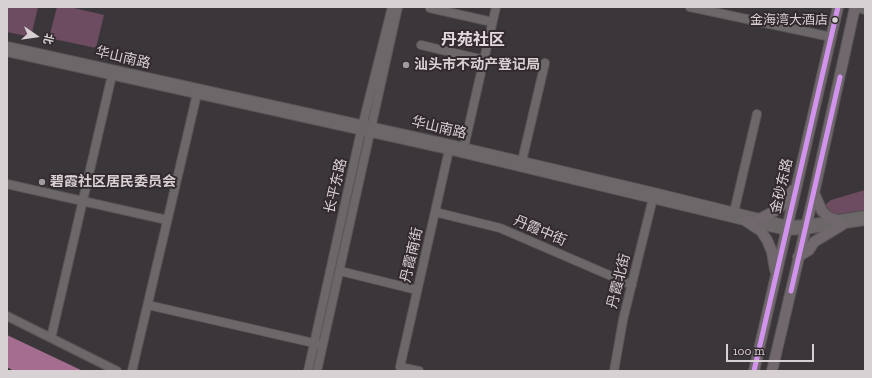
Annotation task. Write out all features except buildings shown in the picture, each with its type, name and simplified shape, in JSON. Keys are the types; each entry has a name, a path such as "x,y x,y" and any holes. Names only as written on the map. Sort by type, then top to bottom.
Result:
{"main road":[{"name":"金砂东路","path":"754,371 838,7"},
{"path":"774,371 798,257 814,193 855,7"},
{"path":"761,218 775,211 784,203 797,183"},
{"path":"798,257 809,250 814,242 839,223 828,217 822,211 814,193"},
{"path":"746,221 760,231 767,240 772,252 775,266 775,281"}],"street":[{"name":"长平东路","path":"317,371 318,344 392,7"},
{"name":"长平东路","path":"308,371 318,344 340,271 366,129 398,7"},
{"path":"464,147 496,7"},
{"path":"690,7 831,37"},
{"path":"855,7 865,10"},
{"path":"430,8 492,22"},
{"path":"421,45 484,60"},
{"name":"华山南路","path":"7,46 366,129 746,221 787,228 865,221"},
{"name":"华山南路","path":"7,52 197,94 366,129 464,147 761,218 787,228"},
{"path":"522,161 545,63"},
{"path":"51,338 112,76"},
{"path":"132,371 197,94"},
{"path":"734,212 757,114"},
{"name":"丹霞南街","path":"419,371 400,367 449,150"},
{"path":"7,184 167,220"},
{"name":"丹霞北街","path":"614,371 623,320 653,198"},
{"name":"丹霞中街","path":"435,212 500,228 632,285"},
{"name":"华山南路","path":"839,223 865,215"},
{"path":"340,271 417,290"},
{"path":"148,305 318,344"},
{"path":"7,316 117,371"}],"shaded area":[{"path":"7,7 38,7 31,37 7,32"},
{"path":"57,7 70,7 104,15 96,48 49,38"},
{"path":"865,190 865,210 833,214 825,205 831,200"},
{"path":"7,335 83,371 14,371 7,367"}],"transit line":[{"path":"754,371 838,7"},
{"path":"791,291 840,77"}],"place":[{"name":"金海湾大酒店","path":"835,20"},
{"name":"汕头市不动产登记局","path":"406,65"},
{"name":"碧霞社区居民委员会","path":"42,182"}],"district":[{"name":"丹苑社区","path":"473,40"}]}
